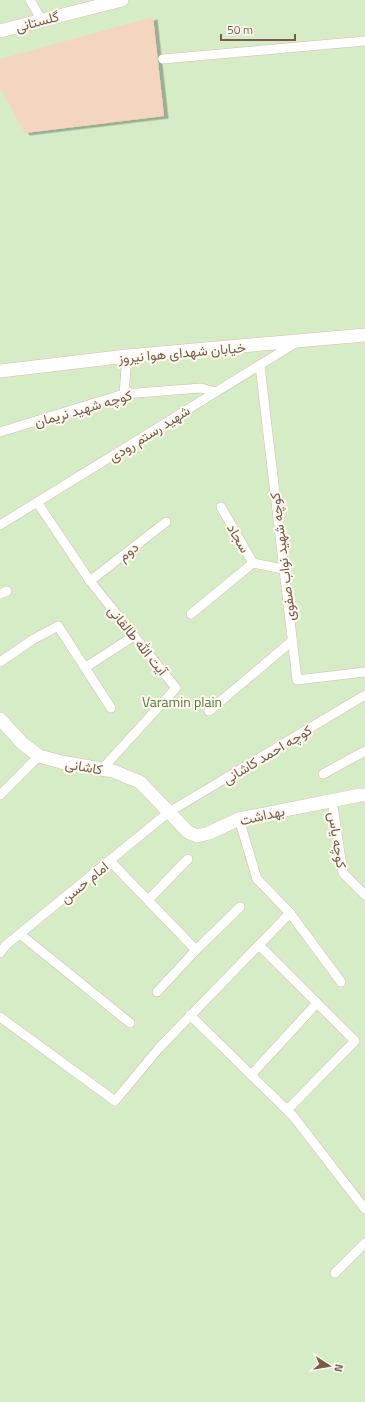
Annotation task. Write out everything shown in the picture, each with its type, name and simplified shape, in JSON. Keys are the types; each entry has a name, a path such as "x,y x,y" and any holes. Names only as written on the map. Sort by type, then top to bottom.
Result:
{"street":[{"path":"30,0 40,19"},
{"name":"گلستانی","path":"0,31 40,19 122,0"},
{"path":"163,59 365,41"},
{"name":"خیابان شهدای هوا نیروز","path":"0,371 127,356 365,335"},
{"name":"شهید رستم رودی","path":"0,525 260,366 298,341"},
{"path":"124,394 127,356"},
{"name":"کوچه شهید نواب صفوی","path":"260,366 296,680 365,672"},
{"name":"کوچه شهید نریمان","path":"0,432 124,394 201,388 216,392"},
{"name":"آیت الله طالقانی","path":"37,502 90,581 176,688 102,769"},
{"name":"سجاد","path":"221,507 253,563 283,568"},
{"name":"دوم","path":"90,581 166,522"},
{"path":"191,614 253,563"},
{"path":"0,662 32,640 58,626 86,667 111,708"},
{"path":"86,667 134,636"},
{"path":"209,712 292,641"},
{"name":"کوچه احمد کاشانی","path":"169,812 365,694"},
{"name":"کاشانی","path":"0,719 22,743 39,756 60,762 113,771 140,782 169,812"},
{"path":"323,774 365,751"},
{"path":"0,795 39,756"},
{"name":"بهداشت","path":"169,812 188,832 197,836 209,833 239,819 332,800 365,796"},
{"name":"کوچه یاس","path":"332,800 343,874 365,895"},
{"name":"امام حسن","path":"0,953 3,942 20,934 169,812"},
{"path":"239,819 257,879 290,913 342,982"},
{"path":"148,900 188,859"},
{"path":"110,861 196,950"},
{"path":"157,992 196,950 240,907"},
{"path":"0,1017 115,1100 158,1048 290,913"},
{"path":"20,934 130,1023"},
{"path":"259,945 354,1041 288,1110"},
{"path":"251,1075 317,1003"},
{"path":"190,1015 288,1110 365,1209"},
{"path":"335,1273 365,1243"}],"green space":[{"name":"Varamin plain","path":"0,0 365,0 365,1402 0,1402"}],"building":[{"path":"153,17 164,116 25,133 0,88 0,59"}]}
